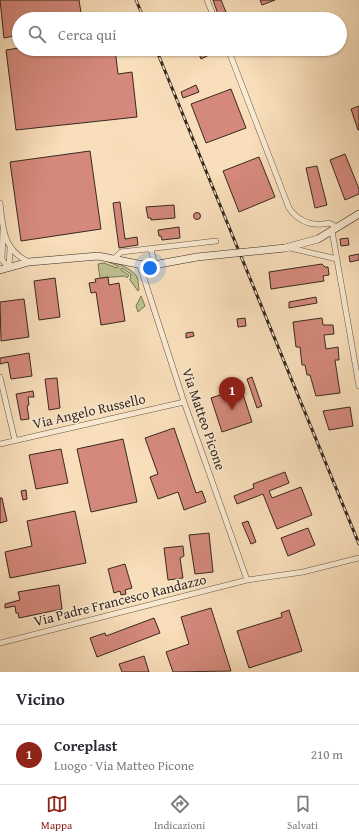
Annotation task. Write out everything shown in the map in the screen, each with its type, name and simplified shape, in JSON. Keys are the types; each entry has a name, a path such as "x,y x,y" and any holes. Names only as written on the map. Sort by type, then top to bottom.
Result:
{"street":[{"path":"207,0 212,12"},
{"path":"231,56 289,208 293,214 308,224 320,226 329,223 335,229 337,259 359,386"},
{"path":"0,203 3,226 9,246 9,268"},
{"path":"0,270 29,262 98,256 115,258 140,266 155,266 198,257 288,248 318,239 359,214"},
{"path":"3,226 0,255 4,264 9,268"},
{"path":"115,258 121,252 216,241"},
{"path":"9,246 17,256 29,262"},
{"path":"288,248 337,259"},
{"path":"151,249 155,266"},
{"name":"Via Matteo Picone","path":"140,266 184,402 247,580"},
{"path":"0,377 15,441"},
{"name":"Via Angelo Russello","path":"0,444 184,402"},
{"name":"Via Padre Francesco Randazzo","path":"0,643 247,580 303,572 359,558"}],"green space":[{"path":"106,261 128,268 135,274 138,280 139,290 138,291 130,280 131,274 122,268 121,270 129,275 127,278 125,276 100,278 98,264 104,263 117,268 118,266"},
{"path":"141,296 145,306 138,312 136,306"}],"building":[{"path":"0,0 79,0 81,12 12,12 12,36 4,38"},
{"path":"213,0 221,0 226,12 217,12"},
{"path":"260,0 275,0 262,5"},
{"path":"12,49 12,56 116,56 118,74 132,72 137,117 16,130 6,50"},
{"path":"200,56 207,56 201,59"},
{"path":"196,85 199,92 183,98 181,92"},
{"path":"231,89 246,128 206,143 191,104"},
{"path":"359,106 359,130 358,130 351,109"},
{"path":"90,151 101,229 21,241 10,162"},
{"path":"345,154 359,189 359,194 345,200 330,160"},
{"path":"259,157 275,197 239,212 223,171"},
{"path":"317,166 327,205 315,208 306,168"},
{"path":"120,202 125,239 137,237 138,245 119,248 113,203"},
{"path":"174,205 175,218 151,220 151,218 148,218 146,207"},
{"path":"197,212 200,213 200,219 197,220 194,219 193,216 194,213"},
{"path":"179,227 180,238 162,240 161,236 159,236 158,230"},
{"path":"348,238 349,245 341,246 340,239"},
{"path":"359,254 359,260 350,262 349,256"},
{"path":"322,264 325,267 328,267 329,275 323,276 324,281 271,289 269,272"},
{"path":"108,277 109,285 119,283 125,321 101,325 96,292 91,293 89,283 96,282 95,279"},
{"path":"55,278 60,317 39,320 34,281"},
{"path":"316,297 317,303 289,308 289,302"},
{"path":"24,299 29,337 1,341 0,302"},
{"path":"245,318 246,326 238,327 237,319"},
{"path":"322,318 323,325 333,325 334,334 324,335 326,349 338,347 339,360 335,360 340,393 316,396 310,375 307,375 305,365 302,365 300,347 296,347 293,322"},
{"path":"193,332 194,336 186,338 186,333"},
{"path":"29,353 32,376 11,379 8,362 0,364 0,358"},
{"path":"252,377 262,406 257,408 247,379"},
{"path":"57,378 60,408 49,410 45,379"},
{"path":"241,388 252,422 222,432 211,398"},
{"path":"33,391 34,397 28,397 29,405 27,406 29,419 21,420 16,394"},
{"path":"350,407 353,426 329,430 323,411"},
{"path":"174,428 196,493 202,491 206,502 184,510 178,492 158,499 150,477 158,474 145,438"},
{"path":"123,439 137,502 91,512 77,449"},
{"path":"61,449 68,483 36,489 29,455"},
{"path":"285,472 289,483 269,491 272,498 301,487 312,515 277,529 263,494 237,504 234,496 254,488 253,484"},
{"path":"26,490 27,499 23,500 21,491"},
{"path":"0,498 2,498 7,521 0,523"},
{"path":"75,511 86,563 10,578 5,552 32,546 27,521"},
{"path":"248,521 256,542 251,544 242,523"},
{"path":"308,528 315,545 288,556 281,538"},
{"path":"209,533 213,572 195,574 189,535"},
{"path":"183,546 184,556 180,558 183,578 168,580 164,548"},
{"path":"125,564 132,588 125,590 126,594 121,595 120,591 114,593 108,569"},
{"path":"59,585 62,609 19,618 18,613 16,613 15,606 5,608 5,604 20,600 18,592"},
{"path":"211,608 231,671 173,672 166,652 189,644 181,617"},
{"path":"289,610 302,651 249,668 237,631 282,617 281,613"},
{"path":"154,618 160,633 97,657 90,638 105,633 106,636"},
{"path":"144,656 149,672 122,672 119,664"}],"railway":[{"path":"136,0 141,12"},
{"path":"159,56 359,544"}],"place":[{"name":"Coreplast","path":"232,410"}]}
